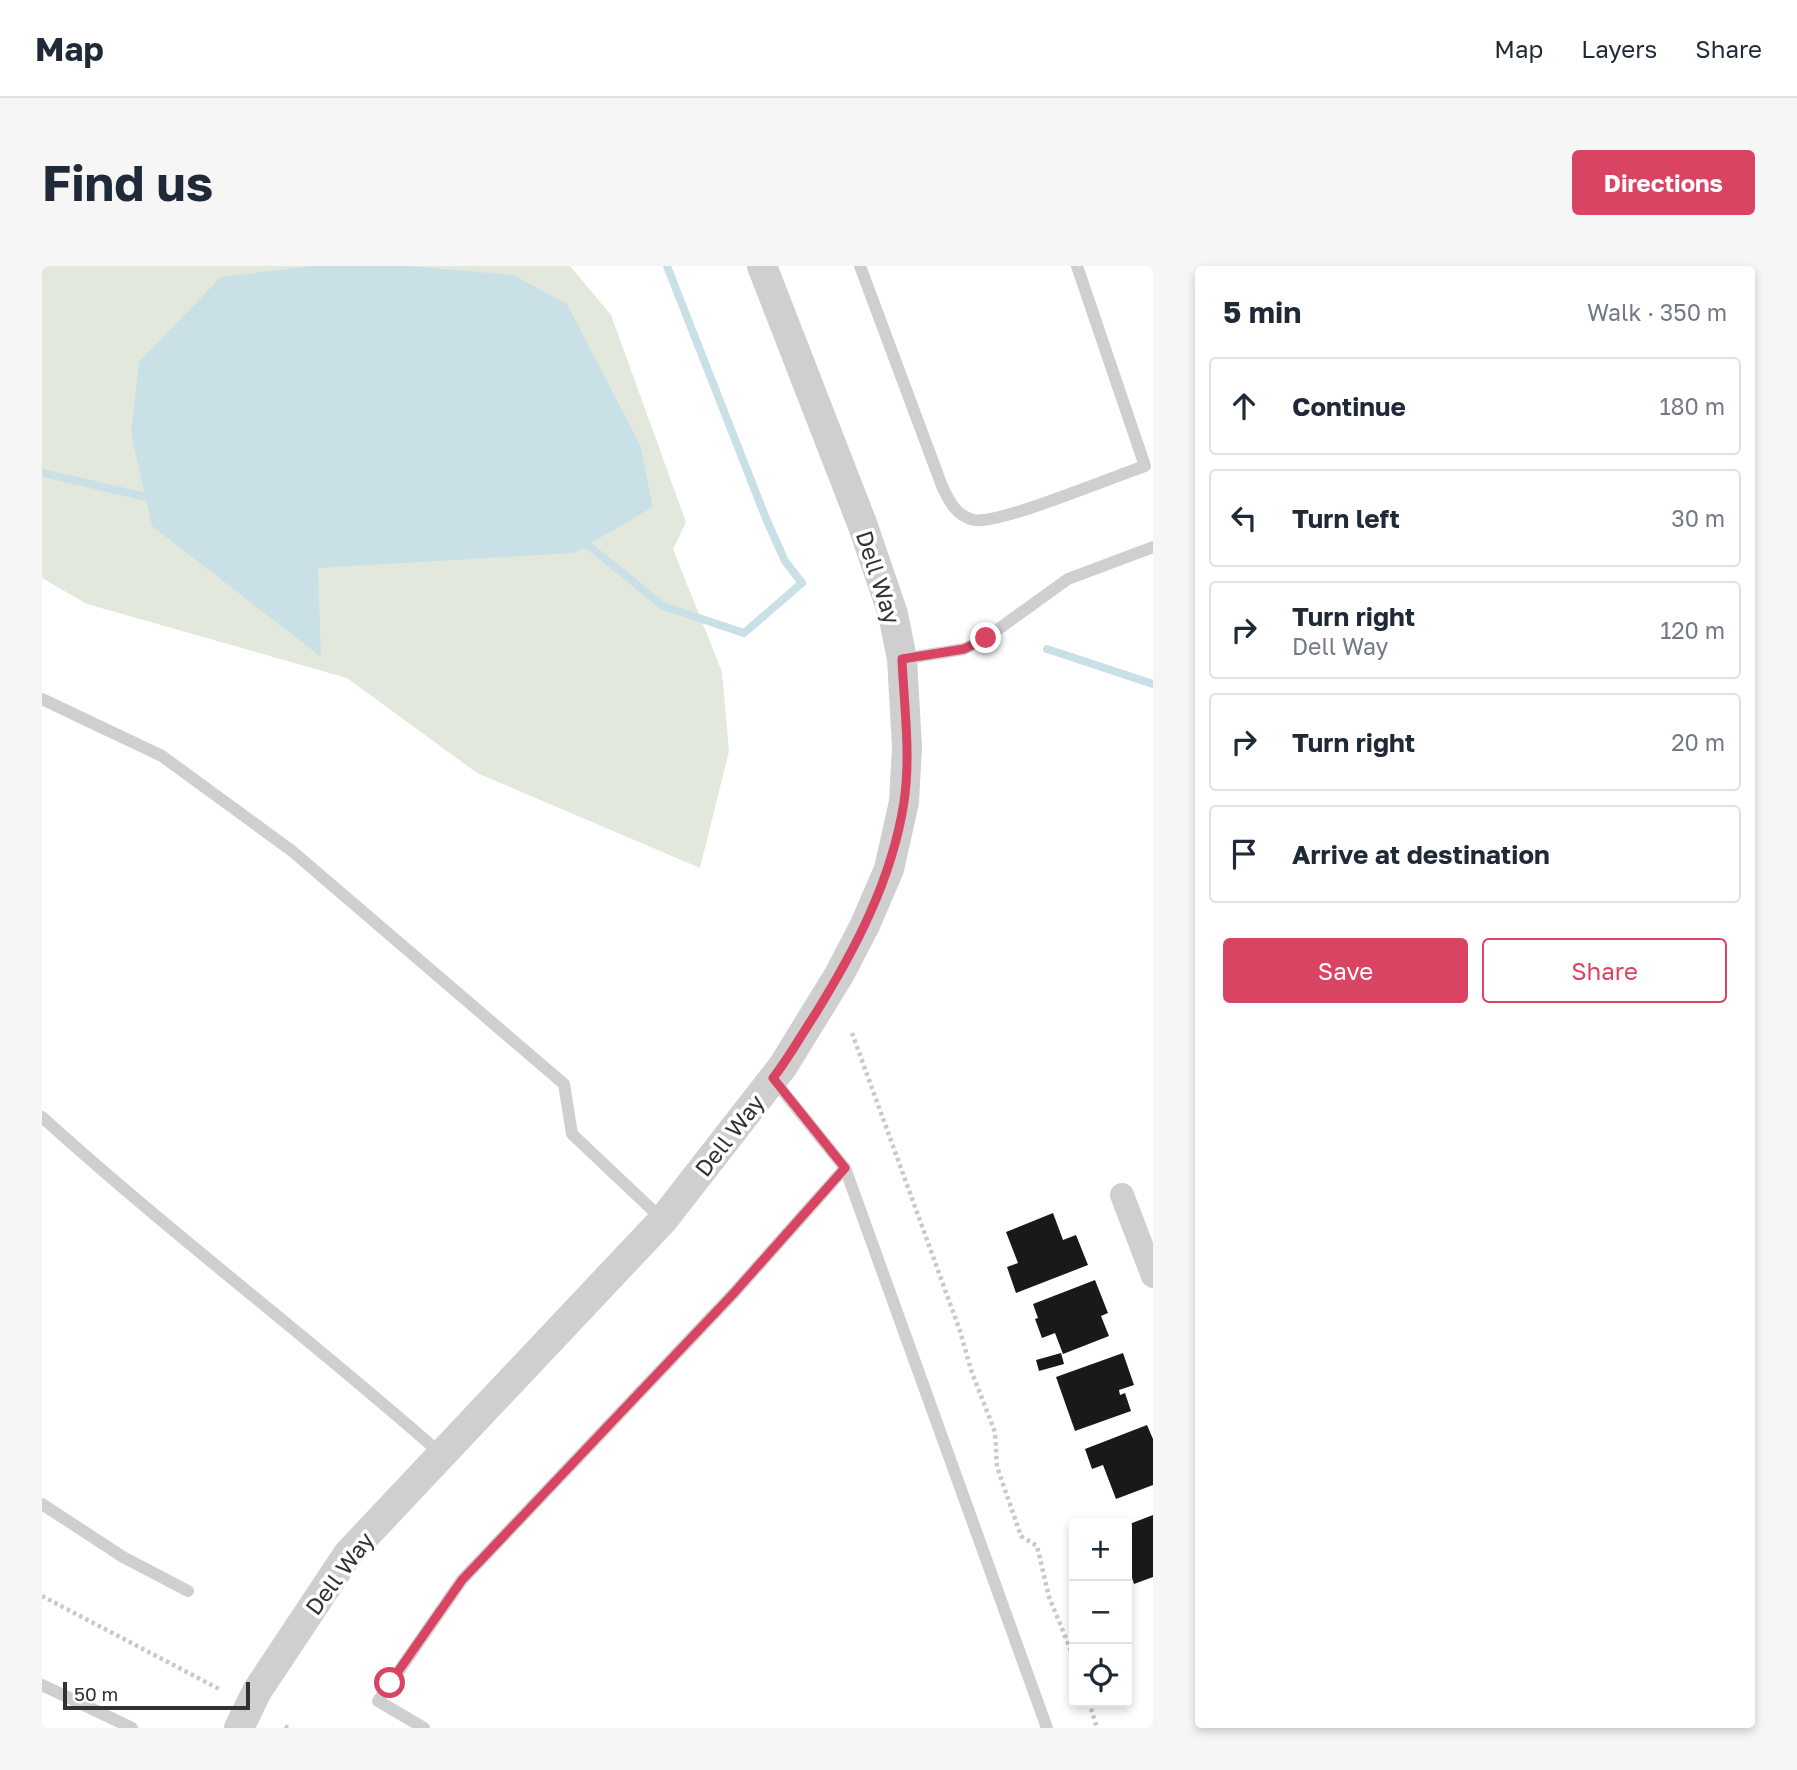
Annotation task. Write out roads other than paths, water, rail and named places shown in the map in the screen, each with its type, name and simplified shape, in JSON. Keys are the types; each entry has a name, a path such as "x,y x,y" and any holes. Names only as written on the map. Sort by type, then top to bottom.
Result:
{"street":[{"name":"Dell Way","path":"239,1728 257,1691 348,1554 663,1220 773,1078 839,975 865,925 889,869 904,802 907,747 902,659 893,614 762,266"},
{"path":"1122,1195 1153,1276"}],"lane":[{"path":"860,266 946,496 961,515 973,520 985,520 1010,514 1145,466 1077,266"},
{"path":"902,659 964,649 986,638 1068,579 1153,547"},
{"path":"42,699 162,756 292,851 564,1084 572,1134 663,1220"},
{"path":"773,1078 845,1168 1047,1728"},
{"path":"42,1117 111,1178 362,1384 442,1454"},
{"path":"424,1728 378,1701 462,1580 733,1294 845,1168"},
{"path":"42,1504 123,1557 188,1591"},
{"path":"42,1685 132,1728"}],"water":[{"path":"313,266 408,266 513,275 567,304 640,445 653,507 574,553 318,568 321,657 152,526 131,433 139,362 221,277"}],"waterway":[{"path":"579,544 588,545 663,606 744,633 802,583 785,561 767,521 667,266"},
{"path":"42,473 155,499"},
{"path":"1047,649 1153,684"}]}
